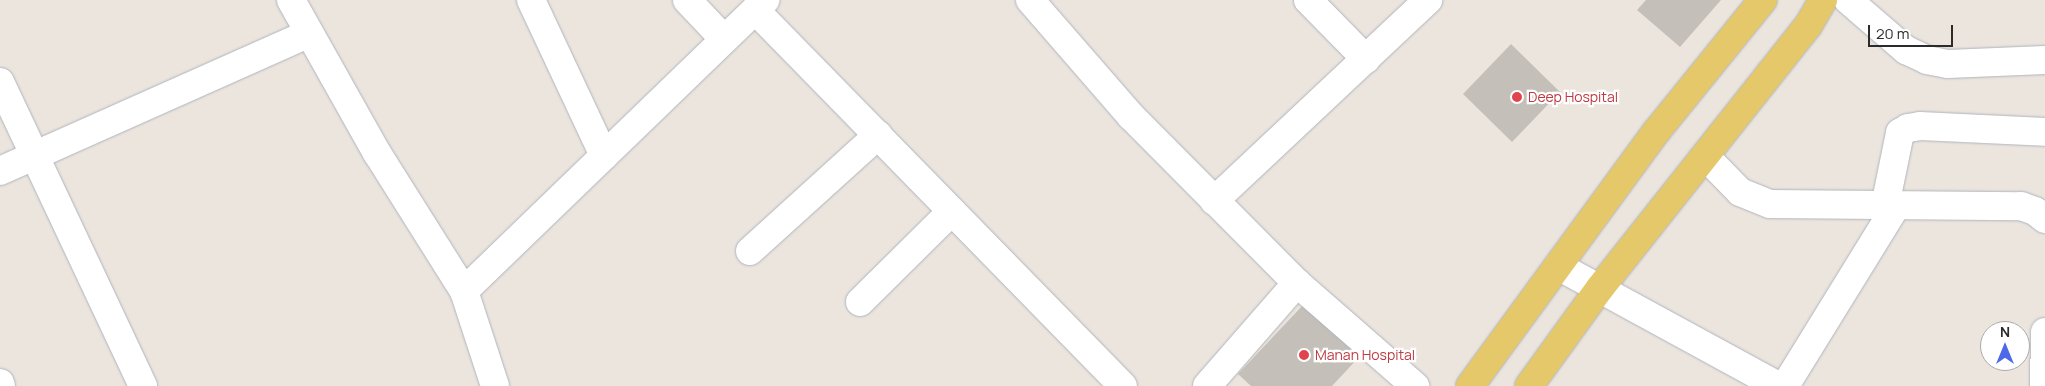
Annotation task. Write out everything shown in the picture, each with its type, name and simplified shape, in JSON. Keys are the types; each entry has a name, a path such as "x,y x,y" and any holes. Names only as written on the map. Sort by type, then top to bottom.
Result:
{"main road":[{"path":"1470,386 1656,132 1763,0"},
{"path":"1529,386 1600,288 1808,26 1823,0"}],"street":[{"path":"291,0 308,34 464,290 495,386"},
{"path":"531,0 604,156"},
{"path":"687,0 724,39"},
{"path":"1030,0 1131,116 1214,201 1297,284 1414,386"},
{"path":"1308,0 1366,59"},
{"path":"1214,201 1428,0"},
{"path":"1848,0 1906,50 1927,60 1948,64 2045,60"},
{"path":"464,290 760,5 878,135 1124,386"},
{"path":"0,171 308,34"},
{"path":"0,82 33,156 143,386"},
{"path":"1784,386 1891,206 1900,132 1908,128 1920,126 2045,132"},
{"path":"750,252 878,135"},
{"path":"1706,156 1740,192 1770,204 2021,206 2035,211 2045,220"},
{"path":"860,302 952,211"},
{"path":"1558,266 1778,386"},
{"path":"1207,386 1297,284"},
{"path":"2044,386 2045,332"}],"building":[{"path":"1646,0 1721,0 1680,47 1637,10"},
{"path":"1511,44 1560,92 1512,142 1463,94"},
{"path":"1304,304 1360,356 1332,386 1251,386 1238,374"}],"place":[{"name":"Deep Hospital","path":"1517,97"},
{"name":"Manan Hospital","path":"1304,355"}]}
